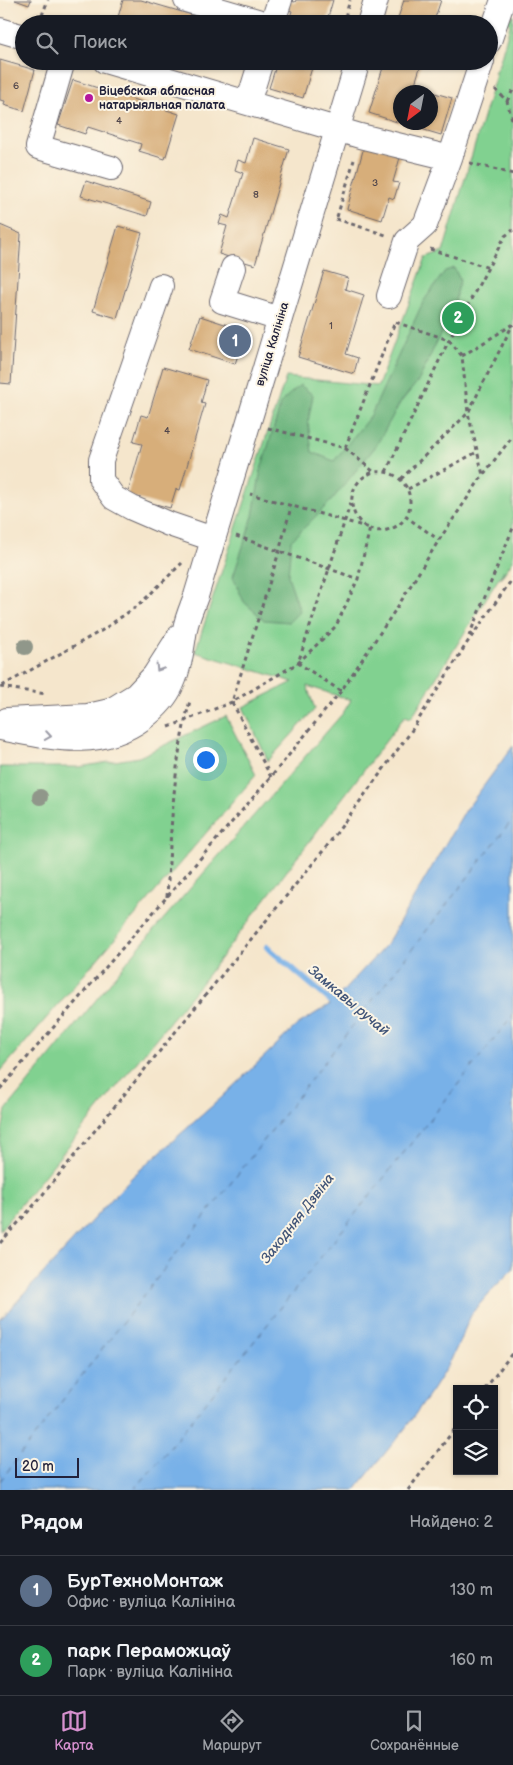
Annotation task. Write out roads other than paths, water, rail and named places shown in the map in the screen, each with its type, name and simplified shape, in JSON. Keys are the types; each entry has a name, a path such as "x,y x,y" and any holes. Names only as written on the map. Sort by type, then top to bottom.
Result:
{"street":[{"path":"186,0 237,15"},
{"path":"275,15 280,0"},
{"path":"372,15 376,0"},
{"path":"498,15 503,0"},
{"path":"0,30 15,34"},
{"path":"60,70 38,147 111,168"},
{"path":"136,70 338,129 450,158"},
{"path":"248,103 258,70"},
{"name":"вуліца Калініна","path":"0,720 88,716 110,711 136,695 154,676 185,627 224,537 280,319 355,70"},
{"path":"389,296 407,241 425,225 450,158 479,70"},
{"path":"233,268 222,301 280,319"},
{"path":"161,286 101,460 101,480 114,498 132,508 169,524 224,537"},
{"name":"вуліца Калініна","path":"0,728 54,738 94,739 122,731 156,709 172,685 182,658 185,627"}],"water":[{"name":"Заходняя Дзвіна","path":"513,746 513,1269 472,1313 451,1360 433,1389 404,1430 355,1490 0,1490 0,1320 132,1177 220,1099 297,1025 332,1003 386,945 463,814"}],"waterway":[{"name":"Замкавы ручай","path":"267,947 339,1008"}],"place":[{"name":"Віцебская абласная натарыяльная палата","path":"89,98"},
{"name":"парк Пераможцаў","path":"458,318"},
{"name":"БурТехноМонтаж","path":"235,341"}]}
